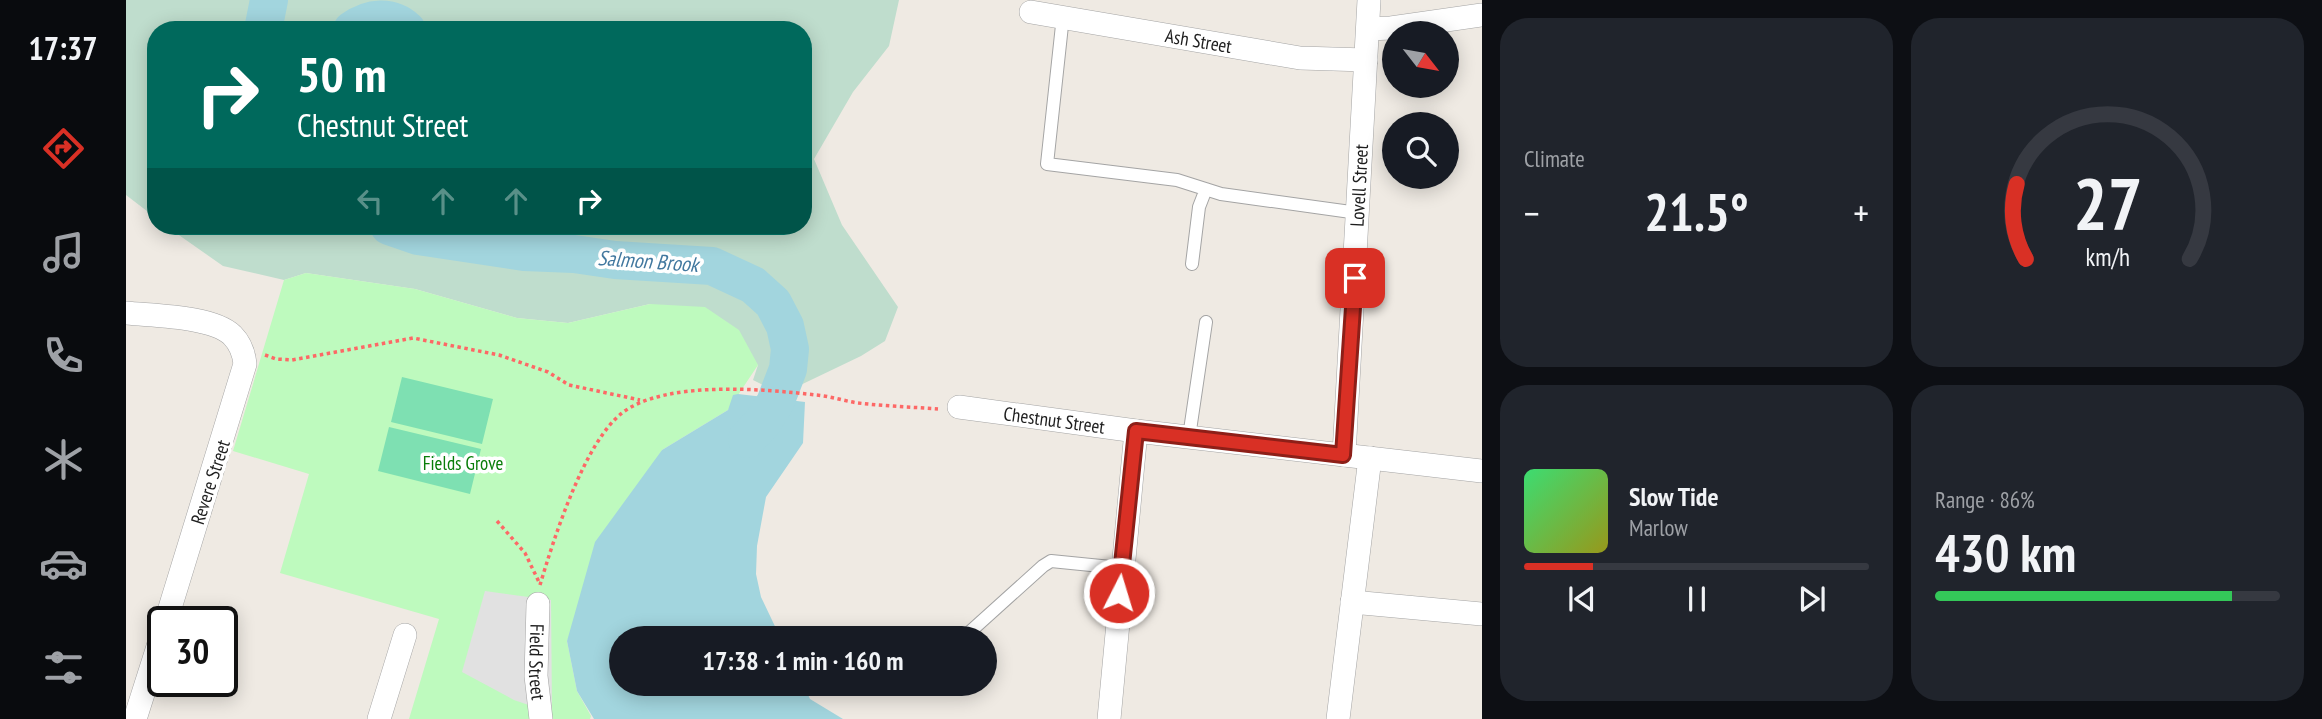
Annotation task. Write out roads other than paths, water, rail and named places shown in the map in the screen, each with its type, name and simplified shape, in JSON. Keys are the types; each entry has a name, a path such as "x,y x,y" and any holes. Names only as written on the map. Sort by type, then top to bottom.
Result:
{"street":[{"name":"Lovell Street","path":"1343,455 1369,0"},
{"name":"Ash Street","path":"1031,12 1300,58 1366,60"},
{"path":"1368,29 1482,15"},
{"name":"Revere Street","path":"126,313 222,328 238,343 244,354 244,374 171,606"},
{"name":"Chestnut Street","path":"959,407 1189,438 1482,471"},
{"path":"1109,719 1121,568 1136,431"},
{"path":"1338,719 1370,458"},
{"name":"Field Street","path":"539,594 536,676 541,719"},
{"path":"1352,602 1482,614"},
{"path":"379,719 405,635"},
{"path":"135,719 147,681"}],"lane":[{"path":"1063,16 1047,164 1177,180 1229,196 1358,213"},
{"path":"1192,264 1199,207 1206,189"},
{"path":"1189,438 1206,321"},
{"path":"976,626 1051,561 1121,568"}],"water":[{"path":"733,395 805,402 803,443 766,497 757,546 756,574 761,597 775,626 609,626 609,696 809,696 843,719 594,719 577,691 567,641 595,542 662,450 728,410"}],"waterway":[{"name":"Salmon Brook","path":"265,21 269,0"},
{"name":"Salmon Brook","path":"370,21 390,21"},
{"name":"Salmon Brook","path":"415,235 524,252 712,266 753,285 773,303 785,326 790,349 788,369 775,403 747,439"}],"park label":[{"name":"Fields Grove","path":"463,463"}]}
